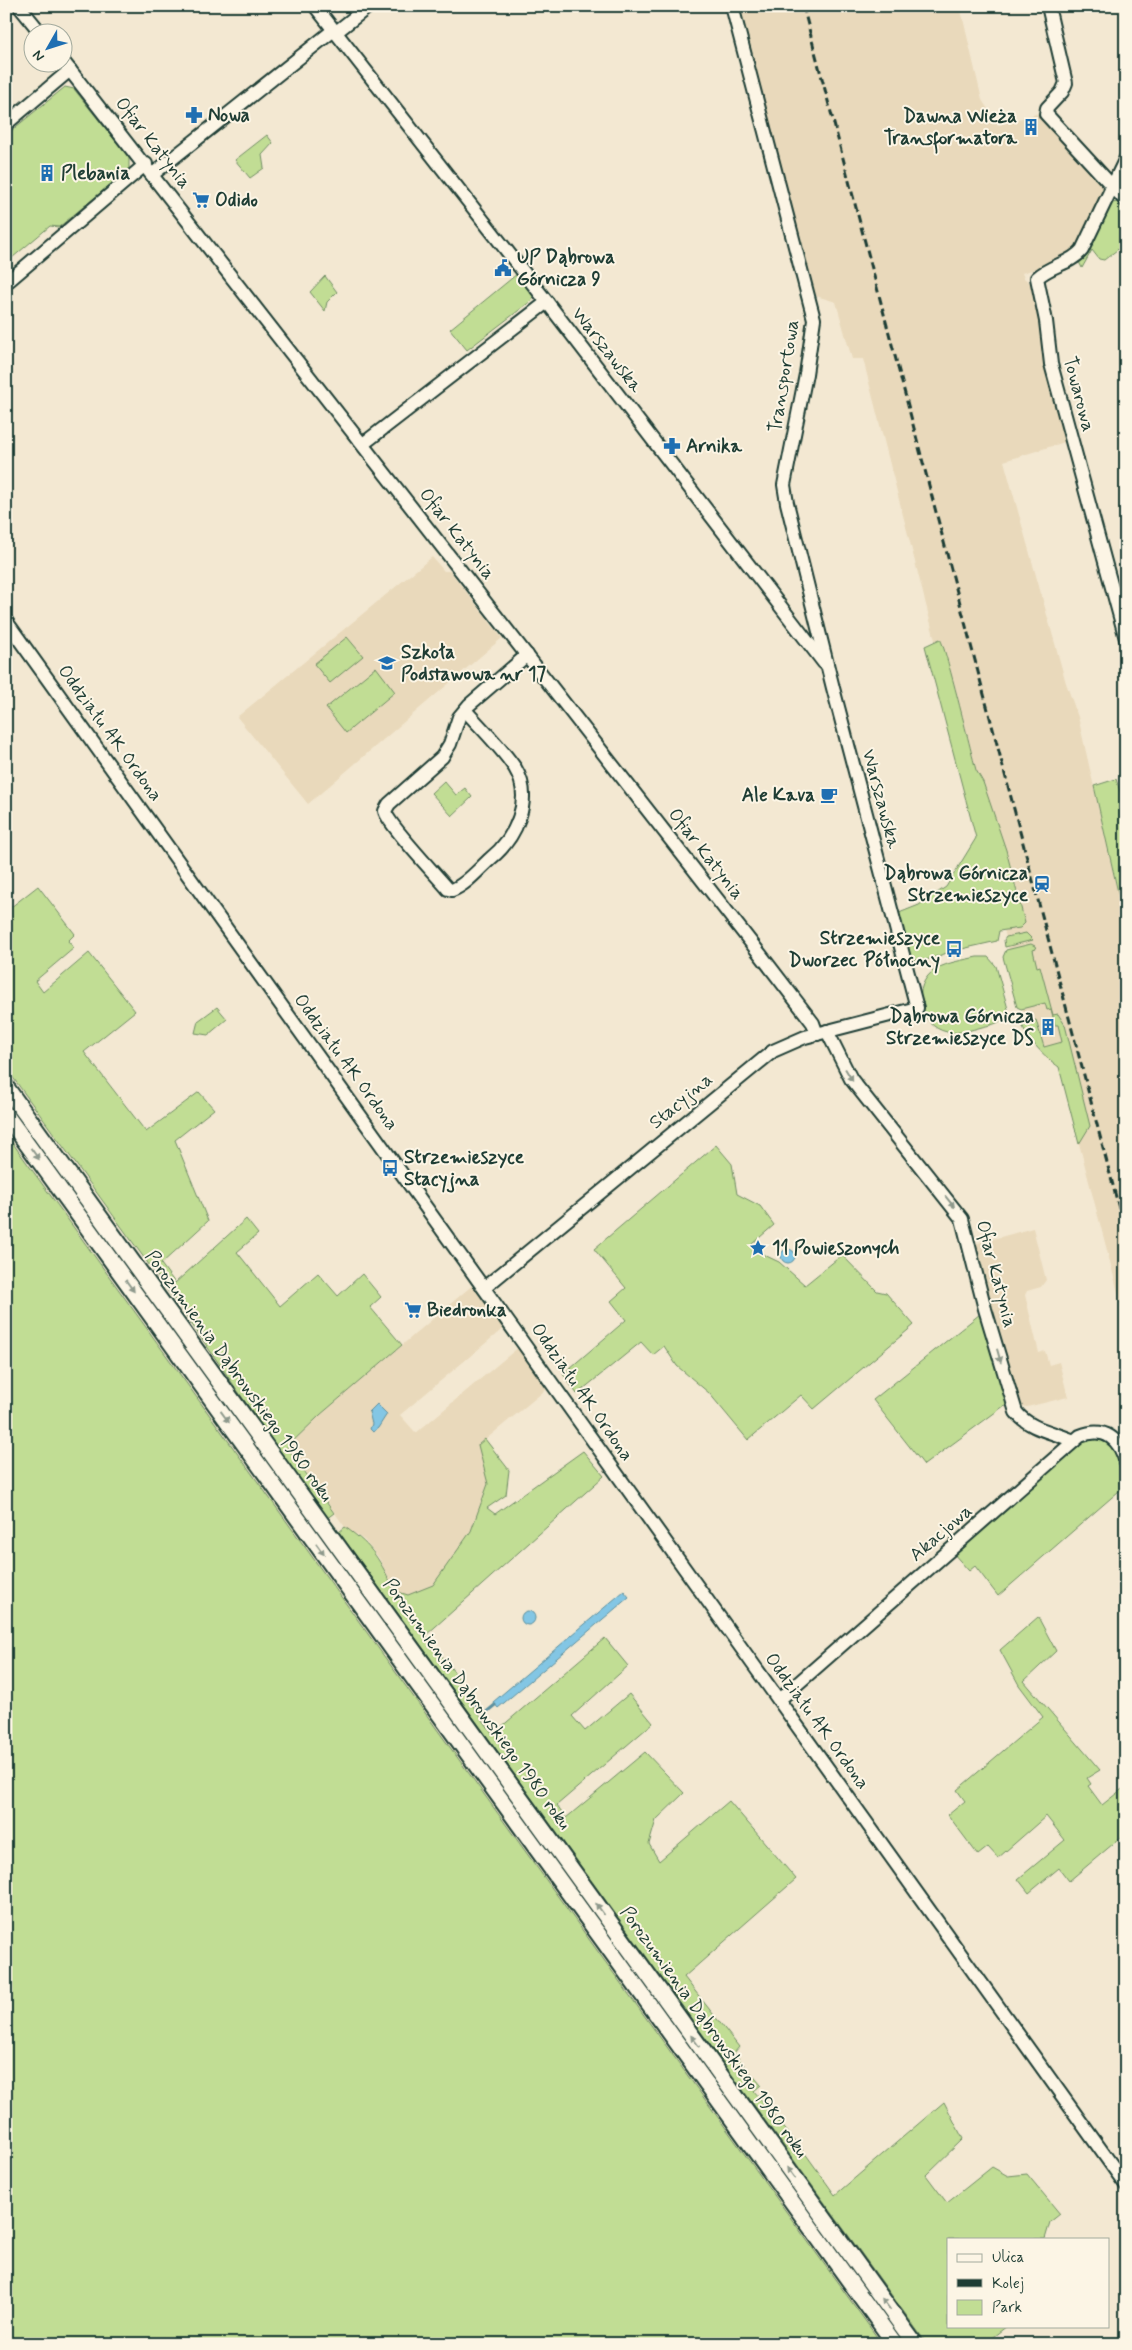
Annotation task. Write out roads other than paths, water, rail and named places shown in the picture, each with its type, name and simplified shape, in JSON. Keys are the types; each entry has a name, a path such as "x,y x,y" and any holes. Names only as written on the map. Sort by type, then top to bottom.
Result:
{"main road":[{"name":"Porozumienia Dąbrowskiego 1980 roku","path":"6,1087 914,2344"},
{"name":"Porozumienia Dąbrowskiego 1980 roku","path":"6,1114 895,2344"}],"street":[{"path":"19,6 32,22"},
{"name":"Warszawska","path":"315,6 547,302 828,667 913,992"},
{"path":"6,282 150,169 369,6"},
{"name":"Transportowa","path":"732,6 814,318 811,347 784,485 828,667"},
{"path":"1048,6 1066,83 1062,92 1047,108 1046,114 1126,201"},
{"path":"6,124 59,72"},
{"name":"Ofiar Katynia","path":"72,72 150,169 822,1033 851,1079 962,1219 1012,1402 1021,1418 1028,1423 1074,1442"},
{"path":"1112,186 1126,158"},
{"name":"Towarowa","path":"1112,186 1080,252 1072,259 1045,271 1037,278 1046,318 1051,364 1126,639"},
{"path":"363,444 547,302"},
{"path":"794,624 810,619 814,612"},
{"name":"Oddziału AK Ordona","path":"6,621 1126,2185"},
{"path":"465,710 515,768 523,799 518,821 505,846 456,888 450,890 388,818 385,811 390,804 442,757 450,744 459,717 465,710 527,655"},
{"name":"Stacyjna","path":"484,1288 757,1062 784,1045 918,1008 913,992"},
{"name":"Akacjowa","path":"779,1700 1074,1442 1087,1434 1105,1433 1119,1445 1126,1463"}],"water":[{"path":"785,1249 791,1249 795,1256 791,1263 785,1263 781,1259 781,1253"},
{"path":"377,1404 387,1414 373,1432 370,1429 372,1424 369,1412"},
{"path":"624,1591 629,1597 498,1708 493,1702"},
{"path":"525,1611 531,1611 535,1618 531,1625 525,1625 521,1621 521,1615"}],"waterway":[{"path":"469,1695 484,1714"},
{"path":"493,1729 484,1714 495,1705"}],"railway":[{"path":"803,6 1126,1235"}],"place":[{"name":"Nowa","path":"194,115"},
{"name":"Dawna Wieża Transformatora","path":"1031,127"},
{"name":"Plebania","path":"47,173"},
{"name":"Odido","path":"201,200"},
{"name":"UP Dąbrowa Górnicza 9","path":"503,268"},
{"name":"Arnika","path":"672,446"},
{"name":"Szkoła Podstawowa nr 17","path":"387,663"},
{"name":"Ale Kava","path":"829,795"},
{"name":"Dąbrowa Górnicza Strzemieszyce","path":"1042,884"},
{"name":"Strzemieszyce Dworzec Północny","path":"954,949"},
{"name":"Dąbrowa Górnicza Strzemieszyce DS","path":"1048,1027"},
{"name":"Strzemieszyce Stacyjna","path":"390,1168"},
{"name":"11 Powieszonych","path":"758,1248"},
{"name":"Biedronka","path":"413,1310"}]}
